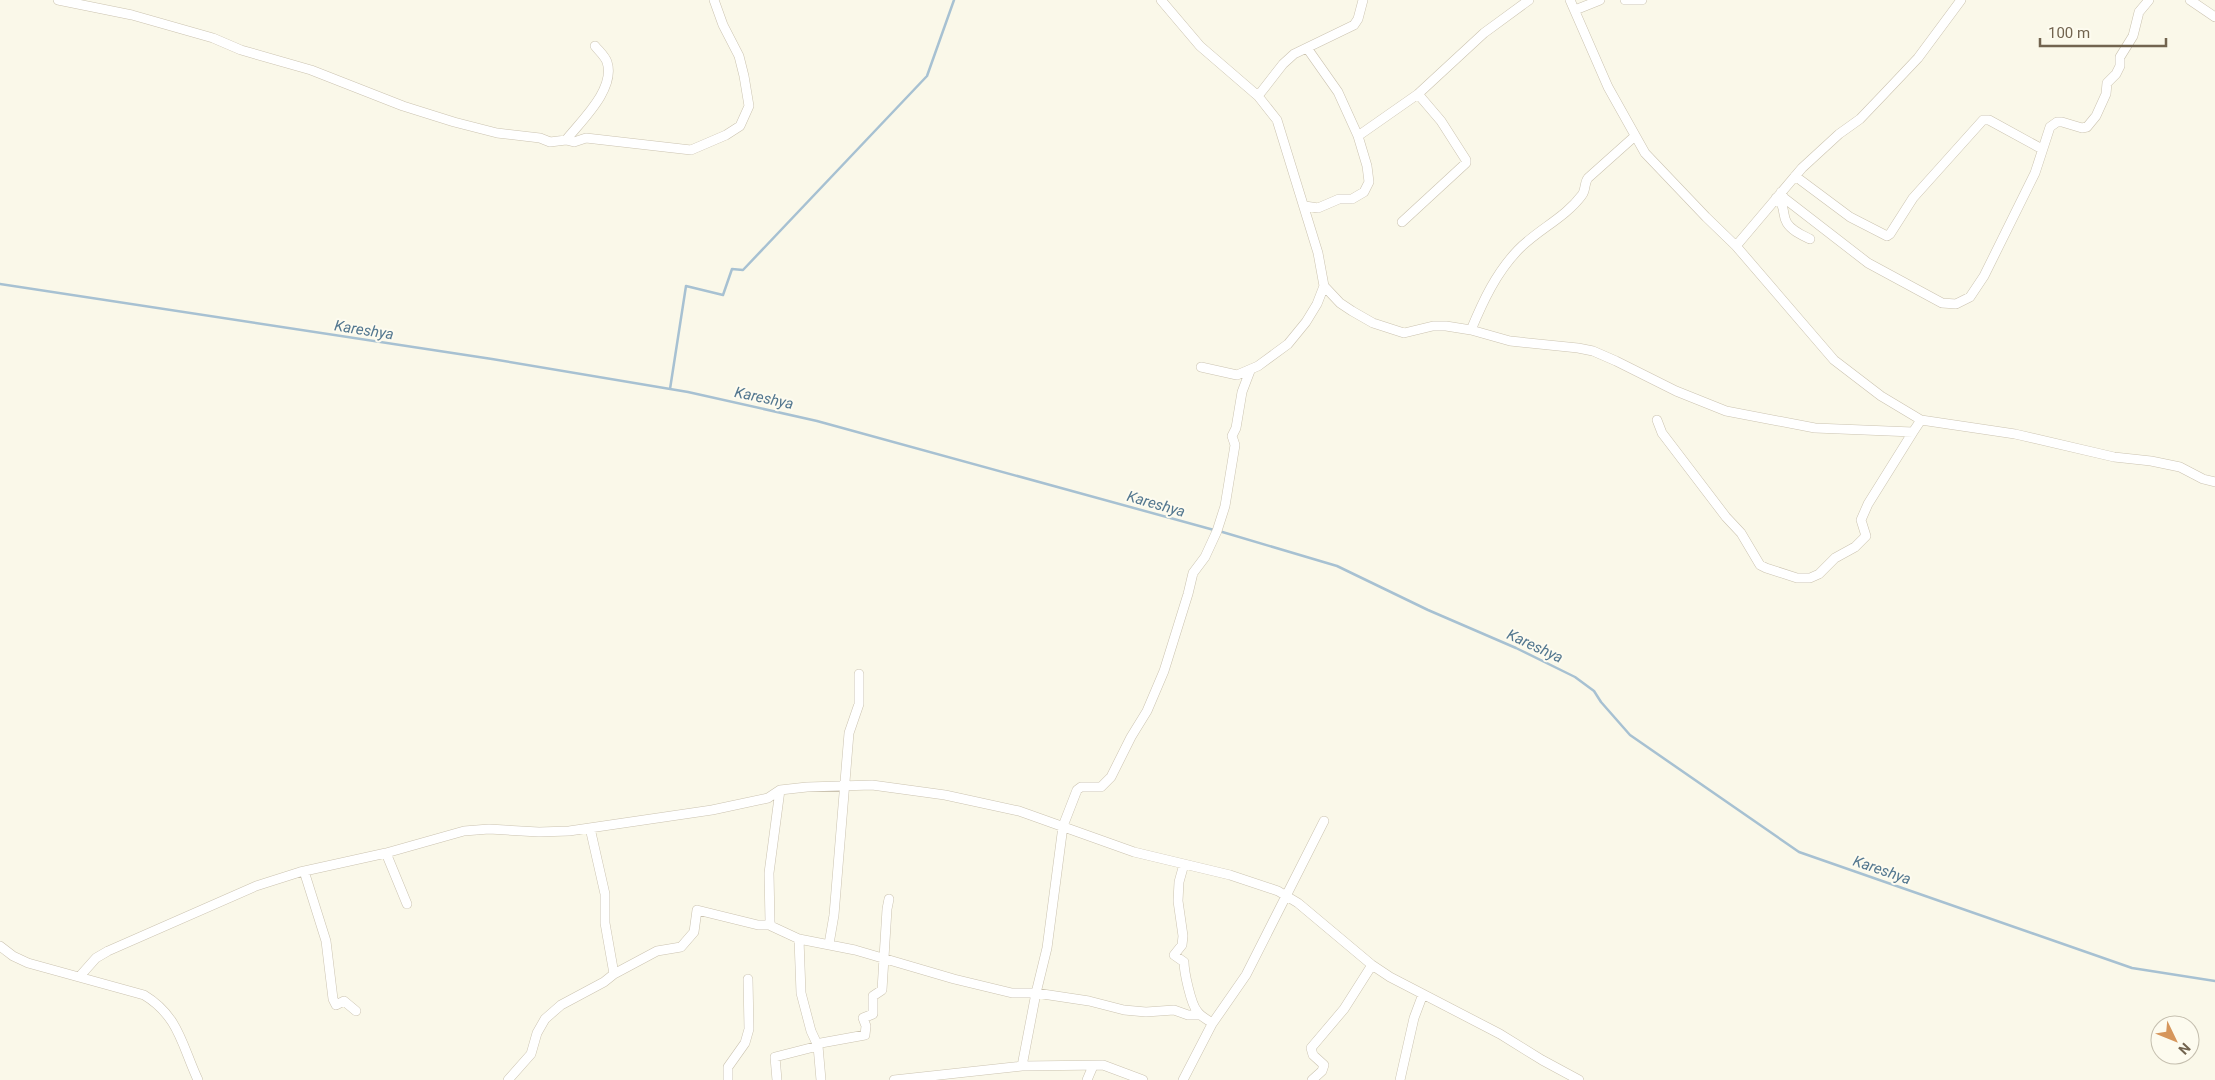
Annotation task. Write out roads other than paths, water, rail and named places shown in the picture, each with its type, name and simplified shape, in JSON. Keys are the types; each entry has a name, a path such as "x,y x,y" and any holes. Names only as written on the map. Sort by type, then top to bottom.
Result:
{"street":[{"path":"58,0 132,15 213,38 241,50 311,70 403,106 497,133 540,138 550,142 566,140 574,142 586,138 691,150 738,128 745,117 749,102 739,56 723,25 714,0"},
{"path":"1161,0 1200,46 1258,96 1277,120 1305,206 1318,253 1324,286 1317,304 1288,344 1250,371 1237,375 1202,367"},
{"path":"1258,96 1290,57 1354,24 1358,19 1364,0"},
{"path":"1358,136 1418,94 1484,32 1528,0"},
{"path":"1570,0 1601,72 1635,136 1646,152 1663,173 1736,246 1834,360 1881,396 1921,420 2015,434 2114,458 2152,461 2180,467 2203,479 2215,482"},
{"path":"1574,10 1600,0"},
{"path":"1626,0 1642,0"},
{"path":"1736,246 1795,176 1882,96 1918,58 1961,0"},
{"path":"1778,195 1868,263 1942,303 1956,304 1970,297 1984,276 2035,173 2050,128 2057,122 2070,123 2082,128 2087,126 2096,116 2106,94 2107,83 2116,74 2120,66 2120,57 2133,36 2139,12 2149,0"},
{"path":"2190,0 2215,17"},
{"path":"566,140 598,101 605,86 608,65 595,46"},
{"path":"1305,206 1318,208 1339,199 1352,199 1364,192 1369,182 1367,166 1358,136 1338,92 1308,48"},
{"path":"1402,222 1463,166 1466,160 1441,121 1418,94"},
{"path":"1795,176 1850,217 1887,236 1913,198 1983,120 1989,120 2042,149"},
{"path":"1471,330 1487,292 1505,265 1518,250 1583,195 1585,182 1588,178 1635,136"},
{"path":"1778,195 1782,203 1786,222 1793,230 1810,239"},
{"path":"1324,286 1340,303 1352,311 1392,331 1413,333 1433,326 1471,330 1510,341 1593,351 1676,391 1726,411 1815,428 1913,432"},
{"path":"1022,1066 1047,948 1063,826 1077,790 1081,787 1101,788 1111,778 1131,737 1147,711 1164,671 1193,573 1205,557 1217,531 1225,506 1235,445 1232,436 1236,428 1242,392 1250,371"},
{"path":"1657,420 1662,432 1726,517 1742,533 1760,565 1779,574 1797,578 1810,578 1818,574 1835,558 1854,547 1866,536 1862,520 1868,504 1921,420"},
{"path":"830,944 850,733 859,704 859,674"},
{"path":"80,976 96,958 256,886 304,871 386,853 428,840 476,829 539,832 590,828 712,810 768,798 780,790 807,787 872,785 945,795 1019,811 1134,852 1230,875 1286,895 1325,924 1372,965 1390,977 1500,1034 1579,1080"},
{"path":"771,925 769,873 780,790"},
{"path":"1183,1080 1212,1023 1246,975 1324,822"},
{"path":"590,828 605,894 605,923 614,974"},
{"path":"386,853 407,904"},
{"path":"1184,864 1179,882 1178,901 1183,936 1182,944 1174,955 1184,962 1185,980 1194,1009 1212,1023"},
{"path":"304,871 326,941 333,1000 336,1005 344,1001 347,1002 356,1011"},
{"path":"777,1080 775,1057 818,1046 821,1043 865,1035 866,1026 863,1018 873,1014 872,996 882,990 886,909 889,899"},
{"path":"508,1080 531,1054 537,1033 545,1019 561,1005 657,951 681,947 694,932 697,910 758,925 771,925 799,940 830,944 884,957 954,979 1012,993 1036,993 1089,1001 1124,1010 1146,1012 1174,1010 1188,1015 1200,1015"},
{"path":"799,940 801,993 811,1032 818,1046 821,1080"},
{"path":"0,946 13,956 28,963 144,995 158,1004 170,1016 178,1031 198,1080"},
{"path":"1312,1080 1322,1071 1324,1065 1312,1055 1314,1044 1324,1036 1344,1009 1372,965"},
{"path":"728,1080 728,1067 745,1043 750,1029 748,979"},
{"path":"1400,1080 1414,1018 1423,994"},
{"path":"894,1080 1022,1066 1103,1065 1143,1080"},
{"path":"1087,1080 1093,1066"}],"waterway":[{"path":"670,389 686,286 723,295 732,269 743,270 927,76 954,0"},
{"name":"Kareshya","path":"0,284 492,359 688,392 817,421 1214,530"},
{"name":"Kareshya","path":"1219,531 1337,566 1575,677 1594,691 1601,702 1630,735 1799,852 2132,968 2215,981"}]}
